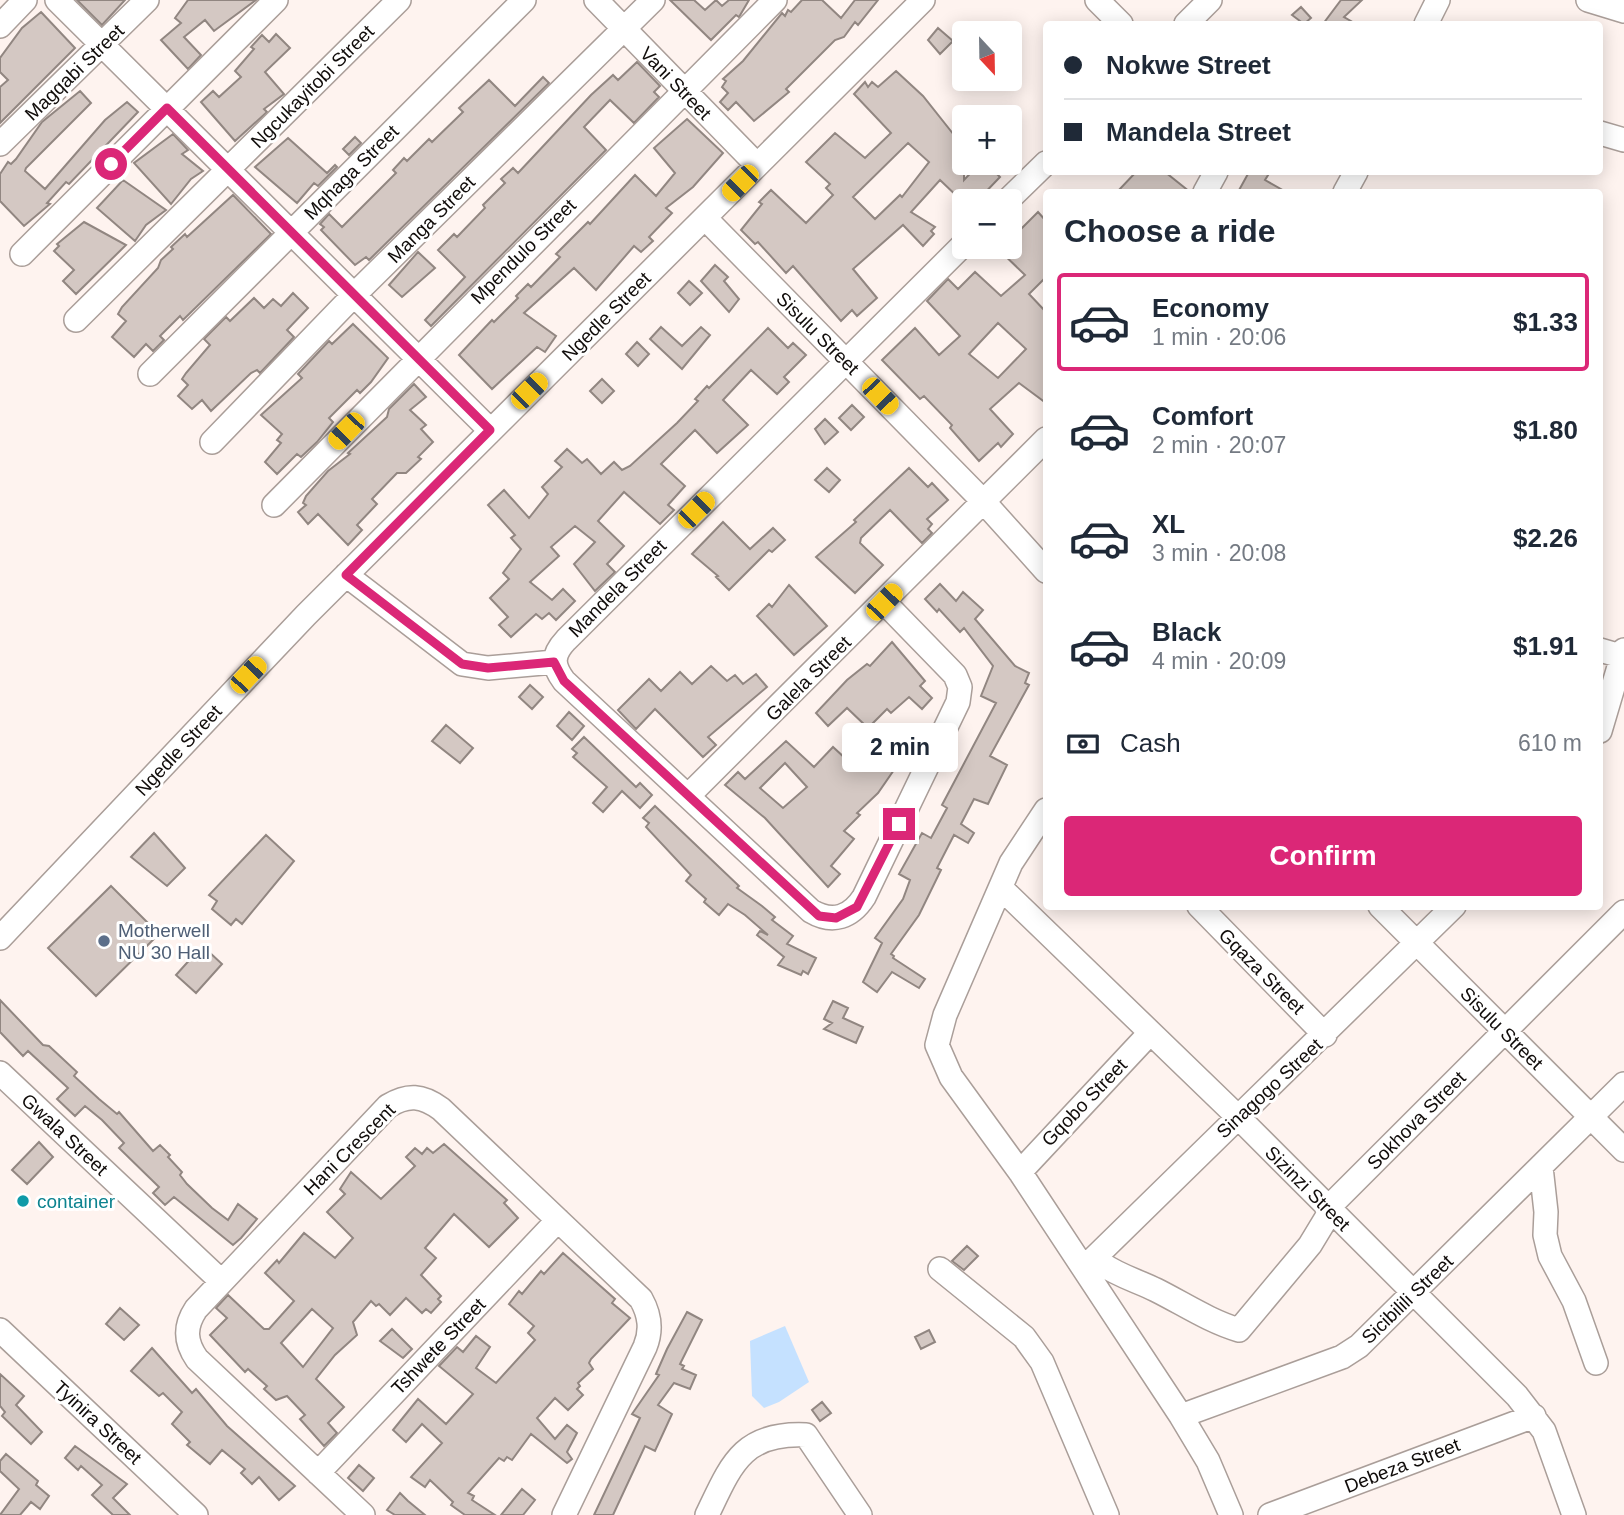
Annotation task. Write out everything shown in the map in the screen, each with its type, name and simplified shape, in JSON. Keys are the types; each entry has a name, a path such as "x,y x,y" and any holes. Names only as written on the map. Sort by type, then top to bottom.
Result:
{"street":[{"path":"0,26 25,0"},
{"path":"57,0 490,430"},
{"name":"Magqabi Street","path":"0,144 147,0"},
{"path":"22,254 276,0"},
{"name":"Ngcukayitobi Street","path":"76,320 398,0"},
{"name":"Mqhaga Street","path":"150,374 524,0"},
{"name":"Vani Street","path":"596,0 757,165"},
{"name":"Manga Street","path":"212,442 355,294 653,0"},
{"name":"Mpendulo Street","path":"274,505 682,90 775,0"},
{"name":"Ngedle Street","path":"0,938 346,575 923,0"},
{"path":"1097,0 1118,21"},
{"path":"1189,21 1210,0"},
{"path":"1427,21 1437,0"},
{"path":"1588,0 1624,10"},
{"path":"1603,134 1624,140"},
{"path":"1019,189 1043,166"},
{"name":"Sisulu Street","path":"705,218 984,501 1043,568"},
{"name":"Mandela Street","path":"554,662 554,656 566,640 952,256"},
{"name":"Galela Street","path":"688,796 1043,442"},
{"path":"346,575 462,664 488,668 554,662 564,681 811,911 819,916 836,918 857,907 960,694 958,681 950,668 884,602"},
{"path":"1603,651 1623,655 1603,721"},
{"path":"1043,814 1021,846 1001,888 945,1015 937,1045 951,1077 1093,1266 1208,1461 1231,1515"},
{"name":"Sizinzi Street","path":"1001,888 1238,1117 1534,1416 1551,1445 1574,1515"},
{"name":"Gqaza Street","path":"1203,910 1325,1035"},
{"name":"Sisulu Street","path":"1384,910 1624,1150"},
{"name":"Sinagogo Street","path":"1093,1266 1238,1117 1450,910"},
{"name":"Sokhova Street","path":"1093,1266 1135,1279 1195,1311 1240,1330 1310,1245 1329,1210 1624,912"},
{"name":"Gqobo Street","path":"1020,1172 1150,1032"},
{"name":"Gwala Street","path":"0,1073 221,1281"},
{"name":"Sicibilili Street","path":"1181,1416 1342,1357 1359,1346 1414,1295 1624,1084"},
{"name":"Hani Crescent","path":"363,1515 191,1351 187,1340 189,1319 221,1281 388,1106 410,1096 429,1100 441,1109 640,1299 646,1309 650,1330 645,1347 564,1515"},
{"path":"1541,1167 1546,1212 1545,1235 1550,1256 1573,1301 1596,1363"},
{"name":"Tshwete Street","path":"318,1473 558,1220"},
{"path":"940,1269 1024,1337 1036,1354 1107,1515"},
{"name":"Tyinira Street","path":"0,1330 196,1515"},
{"name":"Debeza Street","path":"1270,1515 1534,1416"},
{"path":"707,1515 731,1464 763,1438 785,1434 806,1435 860,1515"}],"water":[{"path":"785,1326 809,1382 779,1402 764,1408 752,1396 750,1341"}],"building":[{"path":"77,0 125,0 102,25"},
{"path":"188,0 256,0 214,31 205,20 184,37 201,55 188,69 161,40 181,23 175,18"},
{"path":"670,0 694,0 705,10 716,0 722,6 729,0 749,0 739,17 736,15 711,40"},
{"path":"802,0 822,0 841,18 855,0 878,0 858,25 855,22 844,37 835,40 786,89 789,92 754,121 736,102 728,110 720,102 728,93 722,87 726,81 723,79 743,61 782,13 785,16 788,10 791,12"},
{"path":"1341,0 1362,0 1344,17 1351,21 1325,21"},
{"path":"1301,7 1311,18 1300,21 1292,15"},
{"path":"41,12 75,48 0,123 0,87 8,80 0,72 0,58 22,28"},
{"path":"938,28 952,42 940,54 928,40"},
{"path":"276,34 290,48 265,72 284,94 264,109 267,112 235,141 201,102 213,91 219,97 241,77 235,71 262,35 269,42"},
{"path":"637,62 660,86 654,92 659,97 634,123 610,100 584,127 606,150 431,326 425,320 465,277 438,250 454,234 457,237 485,208 483,205 505,183 501,179 513,168 518,173 591,95 613,75 618,80"},
{"path":"896,71 923,96 952,132 952,175 964,175 964,180 969,175 1000,177 988,189 952,189 952,192 940,180 911,212 935,227 931,231 934,234 923,246 903,225 853,269 877,298 857,316 852,310 841,321 793,266 786,273 758,242 755,244 741,230 762,204 759,202 771,190 806,223 833,195 826,188 830,184 806,162 835,133 865,158 891,133 854,94 865,82 868,87 872,82 878,87","holes":["908,143 929,162 902,197 900,195 875,219 853,197"]},
{"path":"543,77 549,83 369,260 366,257 355,265 321,230 324,227 320,224 329,214 342,227 396,173 393,170 404,158 407,161 429,139 432,142 463,112 459,108 489,80 515,106"},
{"path":"80,91 91,103 26,168 25,171 45,189 105,120 127,102 138,112 69,184 66,182 47,203 50,204 24,226 0,201 0,174 8,162 11,164 16,159 42,122"},
{"path":"687,119 723,153 693,187 666,208 672,213 649,237 653,241 641,252 634,246 596,290 574,268 524,313 556,336 545,352 537,347 492,389 459,355 492,320 494,322 518,298 516,296 528,284 531,287 560,257 556,254 588,222 590,224 635,175 656,196 675,173 654,148"},
{"path":"173,134 188,150 182,154 203,171 191,179 171,204 134,163"},
{"path":"355,137 361,143 349,155 343,149"},
{"path":"288,138 327,173 335,165 337,167 318,186 314,183 297,203 255,167"},
{"path":"1133,175 1169,175 1186,189 1120,189"},
{"path":"1247,175 1268,175 1265,180 1281,189 1240,189"},
{"path":"123,180 166,210 146,225 135,241 97,208"},
{"path":"233,195 271,234 183,320 180,316 160,336 164,340 153,351 146,344 134,357 112,337 126,321 118,314 122,307 158,268 161,260 173,249 171,247 185,234 187,237"},
{"path":"1038,212 1043,218 1043,280 1029,294 1043,309 1043,401 1019,383 990,409 1013,434 1001,447 998,443 979,461 950,428 952,425 924,396 920,399 882,360 915,328 939,355 960,336 927,301 948,279 958,289 975,272 1001,296 1025,275 1008,259 1022,259 1022,228","holes":["998,323 1026,349 998,378 969,354"]},
{"path":"84,222 126,245 76,294 63,281 74,270 54,251 59,246 57,244"},
{"path":"418,252 435,268 402,297 389,285"},
{"path":"715,265 728,277 724,281 739,299 729,312 701,281"},
{"path":"689,281 702,293 690,305 678,293"},
{"path":"293,293 308,308 287,330 294,337 260,373 257,370 251,373 211,411 202,400 192,409 178,396 188,385 182,379 210,345 204,339 226,317 230,321 254,298 264,308 273,299 281,306"},
{"path":"353,324 388,358 371,382 360,393 357,390 329,418 333,422 317,442 301,457 297,454 277,474 265,462 281,443 277,440 282,434 261,415 302,378 298,374 329,341 332,344"},
{"path":"661,327 682,346 701,327 710,335 682,369 650,339"},
{"path":"768,328 788,348 793,343 806,355 784,377 789,382 777,394 751,370 723,400 748,425 717,453 695,430 661,464 685,486 668,505 674,510 660,524 624,492 598,521 624,546 607,564 615,572 595,591 574,564 595,542 575,526 551,547 559,556 530,582 552,600 563,589 575,601 556,620 549,613 542,619 536,614 511,637 499,625 508,617 490,598 509,579 503,573 521,549 511,538 515,535 488,505 504,490 529,518 548,494 542,487 562,467 555,461 567,449 582,463 587,459 601,474 614,462 622,470 630,466 677,423 698,401 695,399 707,386 709,388"},
{"path":"637,342 649,354 638,366 626,354"},
{"path":"602,379 614,391 602,403 590,391"},
{"path":"414,384 426,397 410,410 426,425 421,429 433,442 418,457 421,459 406,473 397,473 372,499 377,504 357,525 362,530 348,545 318,514 308,524 298,512 306,505 303,503 306,496 328,471 350,454 348,453 387,417 389,409"},
{"path":"852,405 864,417 851,430 839,418"},
{"path":"825,419 838,432 825,444 815,429"},
{"path":"827,468 840,480 829,492 815,480"},
{"path":"909,468 928,487 932,483 948,500 927,519 932,524 928,529 932,533 922,543 890,510 861,538 860,543 883,565 855,593 816,557 856,522 854,520"},
{"path":"723,522 750,549 773,528 785,540 772,552 769,550 729,590 716,577 718,576 692,554"},
{"path":"940,584 956,601 963,592 983,610 975,619 1015,666 1029,673 1025,683 1029,685 990,756 1007,765 988,804 974,799 961,824 974,833 968,843 954,835 937,868 941,870 919,915 891,954 925,979 919,988 892,972 877,992 863,982 882,943 875,938 903,899 910,880 899,874 922,833 931,838 947,808 942,805 996,703 981,696 993,666 964,628 960,632 939,609 937,612 925,599"},
{"path":"789,585 827,626 794,655 757,616 769,604 772,607"},
{"path":"892,642 925,681 920,686 932,698 922,709 909,697 891,713 887,709 868,728 847,708 828,726 816,713 847,680 867,664 870,666"},
{"path":"711,666 727,681 735,675 743,684 756,674 767,687 708,737 716,745 703,757 655,709 636,729 618,710 649,679 661,691 680,672 692,684"},
{"path":"530,685 543,697 532,709 519,697"},
{"path":"569,712 584,726 572,740 557,726"},
{"path":"446,725 473,748 460,763 432,741"},
{"path":"584,737 636,787 640,783 652,795 640,808 622,791 603,812 593,803 607,787 573,757 577,753 572,749"},
{"path":"867,738 879,749 876,752 896,767 878,793 857,813 860,815 844,831 854,839 831,866 840,874 828,887 765,818 725,785 738,772 745,779 786,741 814,767 833,747 846,759","holes":["785,763 807,787 783,808 760,788"]},
{"path":"655,806 739,886 737,888 775,917 772,920 793,936 787,944 816,958 808,974 803,971 801,975 778,965 784,957 757,935 760,931 768,935 745,915 728,904 719,915 704,902 706,899 686,881 691,875 646,827 649,823 643,818"},
{"path":"154,833 185,868 167,886 131,857"},
{"path":"266,835 294,861 242,924 236,919 231,925 212,909 217,901 209,895"},
{"name":"Motherwell NU 30 Hall","path":"111,886 159,934 96,996 48,948"},
{"path":"208,951 222,964 196,993 176,975 194,955 199,960"},
{"path":"0,1000 43,1045 49,1046 77,1072 74,1076 117,1114 119,1112 153,1151 160,1145 182,1172 180,1175 187,1184 212,1208 228,1220 238,1204 257,1219 241,1238 233,1245 174,1197 165,1205 153,1193 159,1187 119,1148 124,1143 102,1120 85,1106 75,1116 57,1099 68,1088 28,1051 23,1056 0,1032"},
{"path":"833,1001 848,1008 843,1018 863,1027 856,1043 824,1029 832,1023 824,1019"},
{"path":"39,1142 53,1157 27,1184 12,1170"},
{"path":"444,1144 507,1200 504,1203 518,1218 489,1247 454,1214 425,1248 436,1258 421,1275 441,1296 438,1299 441,1302 431,1313 426,1309 422,1313 406,1298 390,1315 379,1304 376,1306 371,1301 353,1322 357,1335 335,1355 316,1379 344,1407 328,1423 337,1433 324,1446 300,1419 305,1415 287,1396 276,1400 264,1389 267,1386 248,1369 245,1372 210,1335 227,1318 216,1308 228,1295 264,1329 269,1329 294,1301 265,1273 277,1260 279,1263 304,1233 335,1258 353,1238 327,1212 345,1194 340,1189 351,1172 381,1199 415,1166 406,1157 415,1148 422,1154 427,1148 433,1153","holes":["312,1309 333,1328 303,1367 281,1343"]},
{"path":"967,1246 978,1256 964,1270 952,1261"},
{"path":"563,1253 615,1299 612,1303 630,1318 591,1359 589,1363 593,1369 578,1383 580,1386 577,1389 583,1395 568,1410 555,1398 537,1418 555,1439 567,1425 577,1433 567,1452 572,1459 567,1463 531,1434 512,1460 507,1457 504,1461 499,1458 468,1493 474,1496 472,1500 495,1515 465,1515 451,1505 453,1502 430,1480 425,1487 411,1477 442,1443 422,1424 406,1442 393,1430 418,1399 446,1424 473,1394 439,1366 457,1347 463,1352 476,1336 490,1347 476,1368 496,1383 535,1340 528,1333 534,1326 509,1304 519,1291 522,1294 541,1271 544,1274"},
{"path":"120,1308 139,1325 124,1340 106,1324"},
{"path":"687,1312 702,1320 680,1364 684,1366 682,1369 696,1375 690,1389 674,1383 658,1405 672,1414 655,1451 645,1446 613,1515 594,1515 640,1418 632,1414 659,1375 656,1374 667,1349"},
{"path":"392,1329 412,1349 403,1358 380,1341"},
{"path":"929,1330 935,1342 921,1349 915,1337"},
{"path":"152,1348 192,1393 196,1389 227,1426 295,1486 279,1500 259,1477 252,1484 241,1473 245,1469 222,1450 210,1464 187,1445 190,1442 172,1424 182,1412 163,1393 159,1396 131,1371"},
{"path":"0,1374 24,1396 16,1405 42,1432 31,1444 2,1416 5,1412 0,1406"},
{"path":"822,1402 831,1413 820,1421 812,1410"},
{"path":"75,1446 127,1484 113,1498 130,1515 113,1515 92,1495 102,1485 81,1466 78,1470 65,1458"},
{"path":"6,1454 38,1481 36,1485 49,1496 40,1509 31,1502 20,1515 0,1515 19,1489 0,1471 0,1461"},
{"path":"359,1465 374,1478 363,1491 348,1478"},
{"path":"522,1489 535,1500 523,1515 501,1515"},
{"path":"400,1493 425,1515 395,1515 387,1510"}],"place":[{"name":"Motherwell NU 30 Hall","path":"104,941"},
{"name":"container","path":"23,1201"}],"route":[{"path":"111,164 167,108 490,430 346,575 419,634 462,664 488,668 554,662 564,681 819,916 845,916 857,907 899,824"}]}
